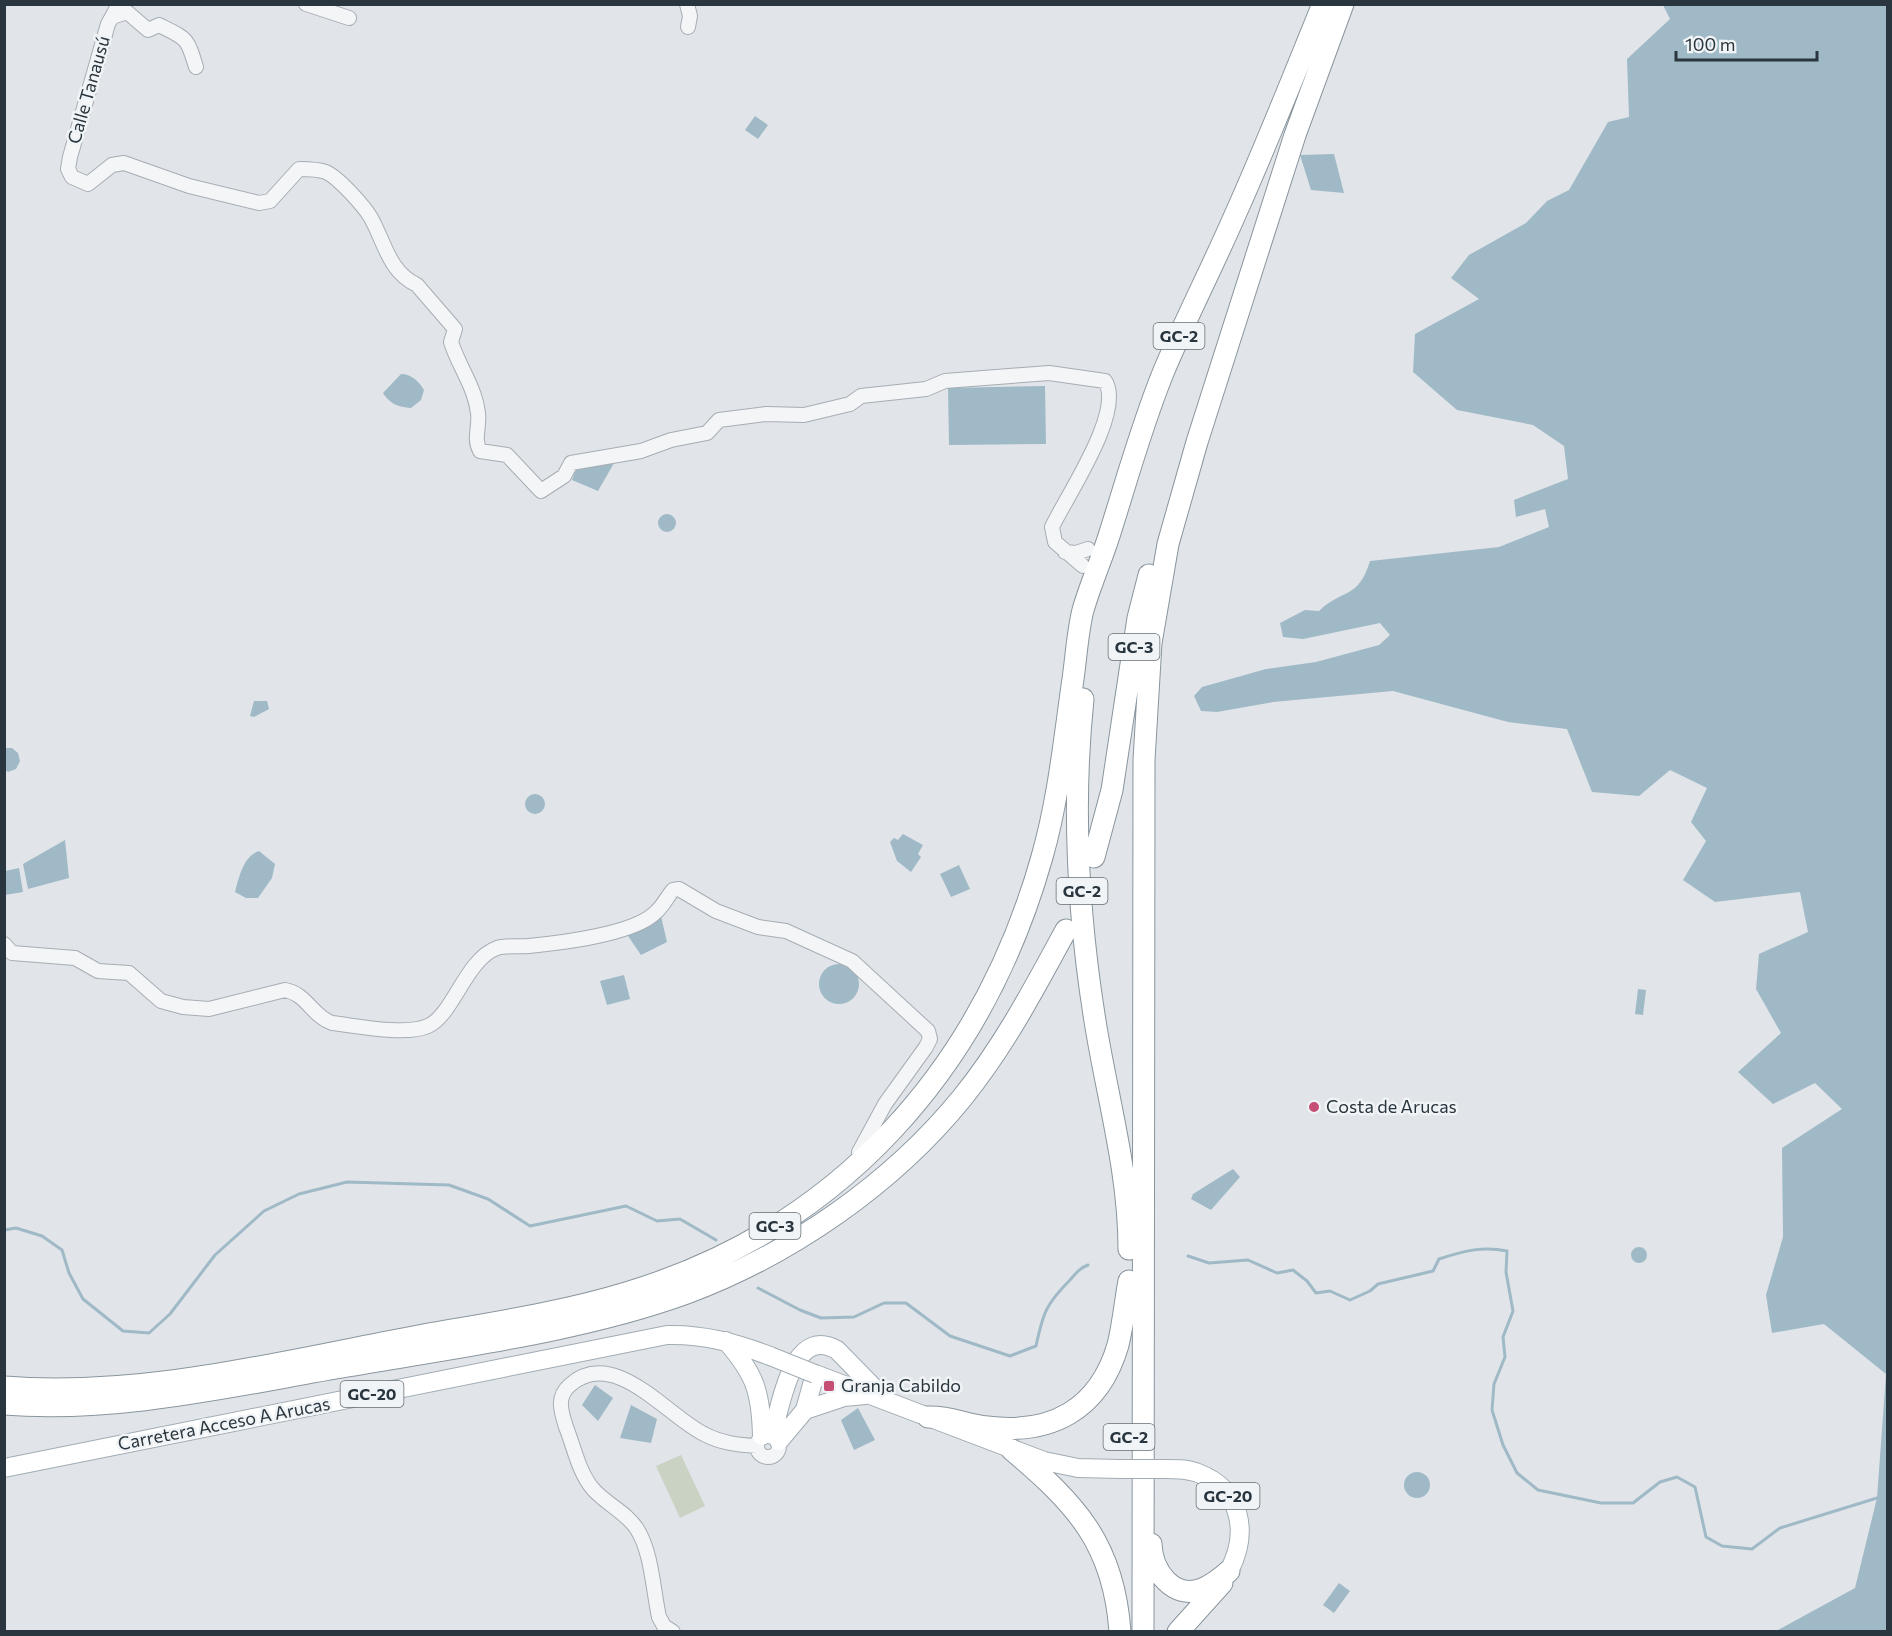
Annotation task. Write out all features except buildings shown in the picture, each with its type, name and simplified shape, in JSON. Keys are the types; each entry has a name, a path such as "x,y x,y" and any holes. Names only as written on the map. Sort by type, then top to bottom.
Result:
{"highway":[{"name":"GC-2","path":"1143,1632 1136,1286 1129,1242 1122,1156 1095,1021 1084,930 1077,801 1082,710 1091,624 1108,539 1162,375 1268,141 1323,4"},
{"name":"GC-2","path":"1130,1632 1144,760 1147,689 1158,593 1168,544 1197,442 1294,135 1343,4"},
{"name":"GC-3","path":"1094,857 1112,790 1138,618 1160,533 1197,442"},
{"name":"GC-3","path":"4,1387 92,1389 154,1383 295,1359 563,1308 626,1293 690,1270 766,1232 806,1206 850,1170 908,1113 942,1072 980,1014 1010,952 1042,855 1061,766 1082,614 1108,539"},
{"name":"GC-3","path":"4,1404 92,1405 155,1398 423,1352 599,1318 686,1293 728,1275 775,1252 823,1222 861,1194 912,1151 961,1099 1008,1036 1066,930"},
{"path":"690,1270 800,1200 860,1152 889,1112"},
{"path":"928,1417 956,1418 986,1427 1010,1428 1053,1423 1071,1414 1092,1396 1107,1373 1118,1346 1136,1286"},
{"path":"1136,1286 1149,1329 1151,1552 1155,1565 1168,1584 1188,1591 1200,1590 1214,1584 1229,1571"},
{"path":"1012,1450 1064,1495 1097,1542 1112,1577 1119,1606 1120,1632"},
{"path":"1178,1632 1216,1592 1229,1571"}],"main road":[{"name":"Carretera Acceso A Arucas","path":"4,1468 639,1340 684,1335 726,1341"},
{"name":"GC-20","path":"726,1341 1044,1461 1078,1468 1156,1469 1197,1473 1212,1480 1234,1504 1241,1535 1238,1554 1229,1571"},
{"path":"726,1341 745,1363 755,1380 768,1439"},
{"path":"768,1439 798,1355 814,1345 828,1345 837,1350 886,1401"},
{"path":"805,1410 815,1374"},
{"path":"768,1439 805,1410 844,1397 867,1394"}],"street":[{"name":"Calle Tanausú","path":"119,4 112,17 70,157 68,169 72,177 88,184 112,165 124,163 189,186 259,203 270,201 299,169 328,173 356,199 371,219 393,265 408,281 417,285 454,329 451,342 470,384 478,414 476,443 480,451 507,455 541,491 564,477 572,463 641,452 671,441 707,433 719,420 766,414 804,415 850,404 861,396 926,389 945,381 1048,373 1105,381 1109,388 1109,400 1100,436 1087,465 1052,527 1055,542 1065,552"},
{"path":"306,4 348,18"},
{"path":"687,4 690,16 688,27"},
{"path":"1332,34 1351,4"},
{"path":"112,17 127,12 148,30 159,25 181,36 188,42 196,68"},
{"path":"1065,552 1076,553 1088,549"},
{"path":"1065,552 1083,566"},
{"path":"4,944 12,953 75,958 98,971 129,973 161,1001 183,1007 209,1009 285,990 297,992 322,1019 333,1023 407,1030 428,1026 439,1018 458,988 485,956 498,948 582,940 628,927 655,914 673,890 679,889 716,911 758,927 786,931 852,961 928,1030 930,1039 889,1112"},
{"path":"673,1632 664,1626 659,1617 644,1545 637,1529 627,1517 594,1491 585,1479 560,1408 563,1394 582,1378 600,1374 617,1375 637,1385 668,1411 704,1434 737,1445 768,1439"}],"green space":[{"path":"681,1455 705,1506 680,1518 656,1466"}],"water":[{"path":"1663,5 1887,5 1887,1631 1776,1631 1855,1588 1877,1498 1886,1374 1824,1324 1772,1333 1766,1295 1783,1237 1782,1148 1842,1109 1815,1083 1773,1104 1738,1072 1781,1033 1756,989 1759,954 1808,932 1800,892 1715,902 1683,880 1706,841 1691,822 1707,788 1670,770 1639,796 1592,792 1567,729 1508,722 1393,691 1273,702 1217,712 1201,711 1194,696 1202,687 1266,669 1316,662 1379,645 1390,635 1380,623 1303,639 1283,637 1280,623 1305,610 1319,611 1355,588 1370,561 1499,547 1549,527 1545,509 1516,517 1514,500 1568,479 1564,446 1533,425 1457,410 1413,372 1415,334 1479,299 1451,278 1469,255 1526,223 1547,201 1569,190 1608,122 1629,117 1627,59 1670,19"},
{"path":"755,116 768,125 758,139 745,130"},
{"path":"1334,154 1344,193 1311,190 1300,155"},
{"path":"401,374 414,379 424,390 421,400 411,408 395,404 383,393"},
{"path":"1045,386 1046,444 949,445 948,388"},
{"path":"614,463 598,491 572,480 577,467"},
{"path":"663,514 671,514 676,519 674,530 663,532 658,527 658,519"},
{"path":"254,701 267,701 269,709 254,717 250,716"},
{"path":"5,748 12,748 18,753 20,761 16,769 8,772 5,770"},
{"path":"535,794 542,797 545,804 542,811 535,814 528,811 525,804 528,797"},
{"path":"903,834 923,845 918,854 921,857 911,872 897,861 890,842 894,838 898,840"},
{"path":"65,840 69,878 28,889 23,864"},
{"path":"259,851 275,864 272,878 258,898 246,898 235,892 238,880 245,862"},
{"path":"959,865 970,889 951,897 940,874"},
{"path":"19,868 23,892 5,895 5,871"},
{"path":"661,916 667,942 641,955 626,933"},
{"path":"839,964 853,970 859,984 853,998 839,1004 825,998 819,984 825,970"},
{"path":"624,975 630,999 607,1005 600,981"},
{"path":"1638,989 1646,990 1643,1015 1635,1014"},
{"path":"1233,1169 1240,1177 1211,1210 1191,1199 1193,1194"},
{"path":"1639,1247 1645,1249 1647,1255 1645,1261 1639,1263 1633,1261 1631,1255 1633,1249"},
{"path":"595,1385 613,1398 598,1421 582,1405"},
{"path":"631,1405 657,1419 651,1443 620,1438"},
{"path":"858,1408 875,1440 854,1450 841,1420"},
{"path":"1417,1472 1426,1476 1430,1485 1426,1494 1417,1498 1408,1494 1404,1485 1408,1476"},
{"path":"1339,1583 1350,1591 1334,1613 1323,1605"}],"waterway":[{"path":"4,1230 16,1228 42,1236 62,1250 69,1273 83,1299 123,1331 149,1333 170,1314 215,1255 264,1211 299,1194 347,1182 449,1185 488,1199 530,1226 626,1206 657,1221 680,1219 716,1240"},
{"path":"1188,1256 1209,1263 1248,1260 1277,1273 1293,1270 1307,1281 1316,1293 1330,1291 1350,1300 1370,1291 1378,1284 1433,1271 1439,1259 1448,1256 1481,1249 1507,1251 1506,1272 1513,1311 1503,1337 1505,1357 1494,1384 1492,1410 1503,1445 1517,1473 1538,1490 1601,1503 1633,1503 1660,1482 1677,1477 1695,1487 1706,1537 1722,1546 1752,1549 1780,1528 1877,1498"},
{"path":"758,1288 800,1310 821,1318 854,1317 884,1303 906,1303 950,1336 1010,1356 1036,1346 1041,1325 1051,1303 1076,1273 1088,1265"}],"place":[{"name":"Costa de Arucas","path":"1314,1107"},
{"name":"Granja Cabildo","path":"829,1386"}]}
